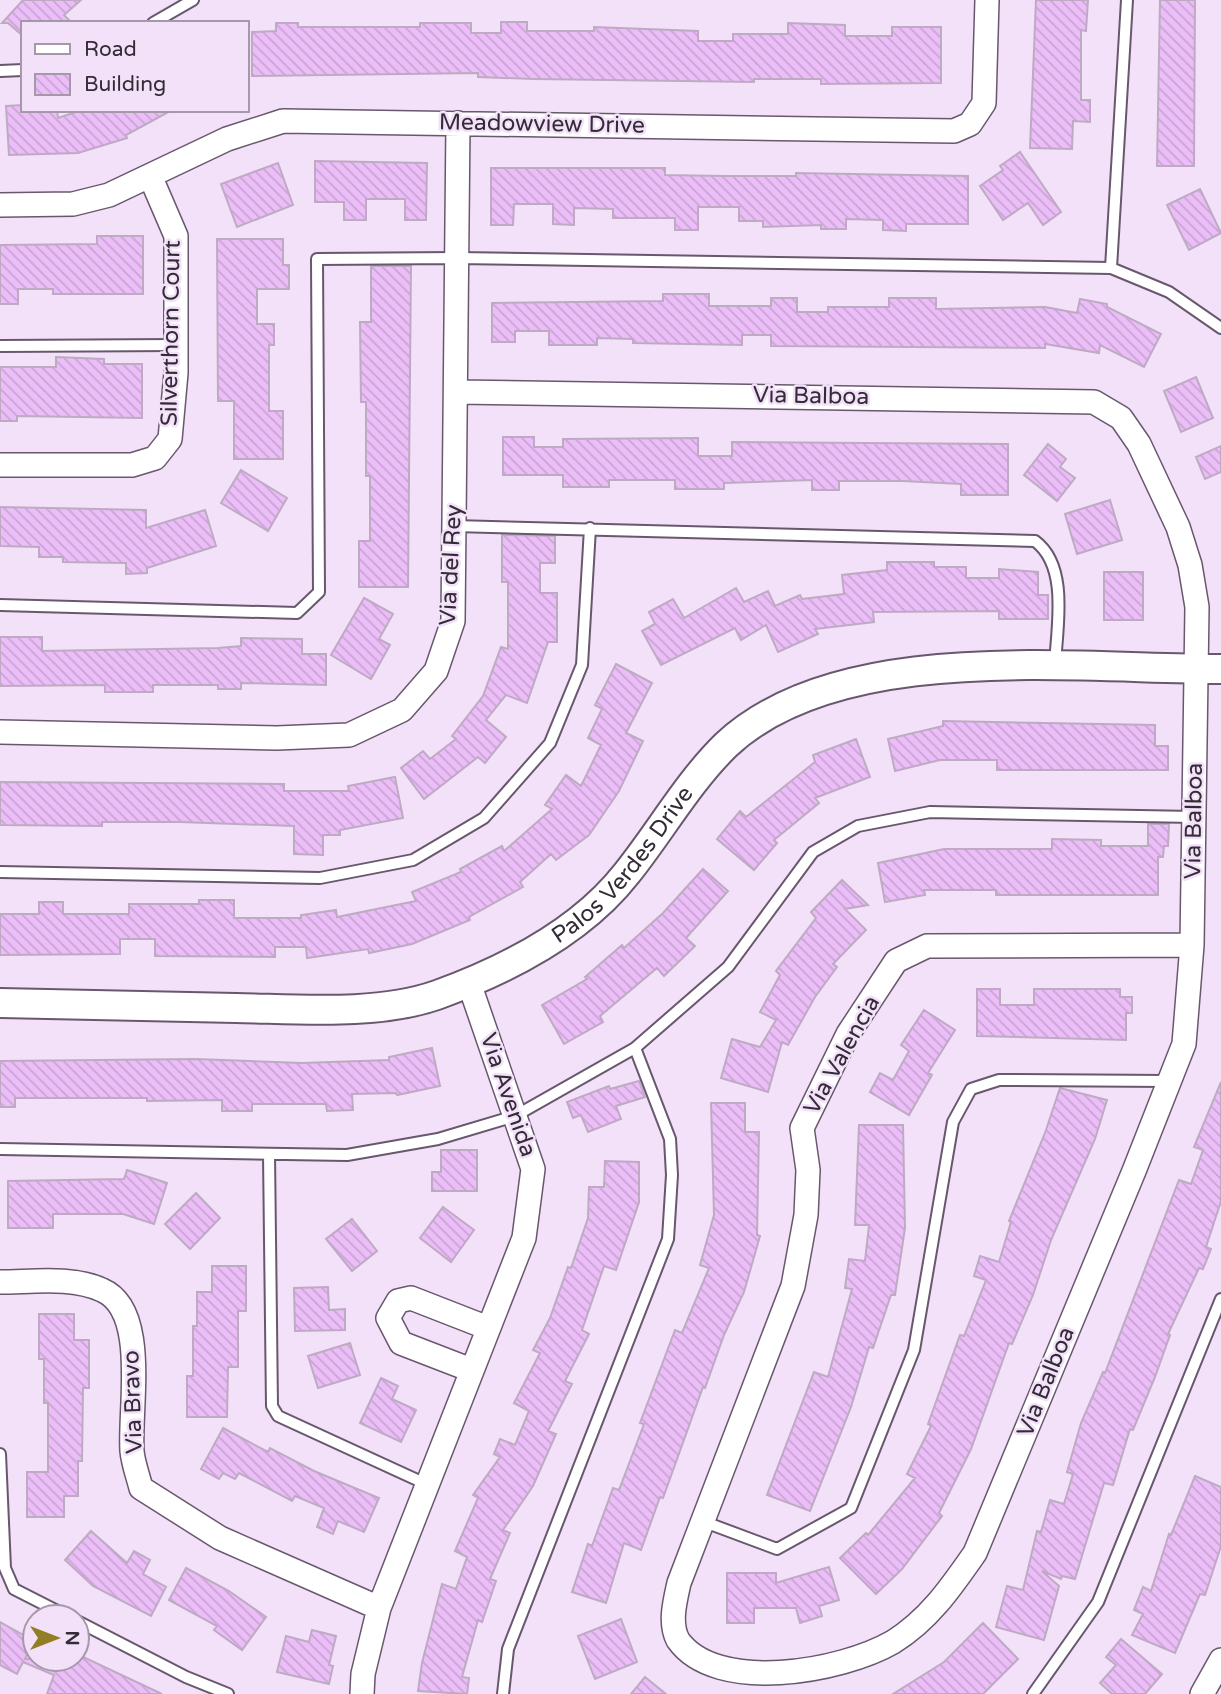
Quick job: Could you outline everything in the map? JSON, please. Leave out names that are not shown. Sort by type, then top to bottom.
[{"type":"street","name":"Meadowview Drive","points":[[0,205],[73,204],[109,195],[227,139],[283,121],[954,131],[970,124],[984,103],[987,0]]},
{"type":"street","name":"Via del Rey","points":[[0,732],[277,738],[349,735],[402,710],[436,671],[453,621],[458,123]]},
{"type":"street","name":"Silverthorn Court","points":[[0,466],[132,465],[155,458],[170,439],[176,345],[176,236],[151,177]]},
{"type":"street","name":"Via Balboa","points":[[457,393],[1094,402],[1121,418],[1139,444],[1178,527],[1190,565],[1209,669],[1194,817],[1192,945],[1184,1044],[975,1553],[939,1604],[894,1641],[848,1663],[794,1677],[770,1679],[747,1679],[707,1669]]},
{"type":"street","name":"Palos Verdes Drive","points":[[0,1003],[319,1009],[397,1005],[469,983],[521,958],[574,924],[625,876],[725,746],[763,717],[822,691],[906,672],[977,666],[1209,669]]},
{"type":"street","name":"Via Valencia","points":[[707,1669],[678,1639],[673,1613],[679,1583],[793,1286],[806,1215],[808,1170],[802,1128],[848,1034],[897,961],[927,946],[1192,945]]},
{"type":"street","name":"Via Avenida","points":[[362,1694],[363,1674],[379,1608],[524,1238],[533,1169],[469,983]]},
{"type":"street","name":"Via Bravo","points":[[0,1282],[75,1282],[103,1290],[122,1304],[130,1326],[132,1454],[141,1488],[220,1538],[379,1608]]},
{"type":"street","points":[[471,1370],[401,1343],[388,1318],[398,1301],[411,1298],[488,1328]]},
{"type":"street","points":[[1202,1694],[1221,1660]]},
{"type":"lane","points":[[156,21],[193,0]]},
{"type":"lane","points":[[1111,268],[1127,0]]},
{"type":"lane","points":[[0,71],[21,70]]},
{"type":"lane","points":[[0,604],[297,613],[319,592],[317,259],[457,258],[1111,268],[1169,292],[1221,328]]},
{"type":"lane","points":[[0,346],[176,345]]},
{"type":"lane","points":[[454,526],[1035,541],[1046,550],[1058,590],[1055,668]]},
{"type":"lane","points":[[0,872],[320,878],[413,860],[484,818],[550,743],[582,665],[590,528]]},
{"type":"lane","points":[[0,1149],[347,1155],[438,1139],[515,1116],[635,1048],[728,967],[813,852],[858,826],[930,813],[1194,817]]},
{"type":"lane","points":[[503,1694],[513,1637],[668,1239],[673,1175],[670,1139],[635,1048]]},
{"type":"lane","points":[[702,1521],[777,1549],[851,1508],[914,1350],[953,1122],[971,1088],[999,1080],[1170,1081]]},
{"type":"lane","points":[[269,1154],[272,1406],[278,1416],[426,1483]]},
{"type":"lane","points":[[1033,1694],[1098,1602],[1221,1298]]},
{"type":"lane","points":[[0,1454],[5,1568],[14,1589],[42,1603]]},
{"type":"lane","points":[[91,1628],[186,1677],[228,1694]]},
{"type":"building","points":[[23,0],[81,0],[64,15],[70,21],[21,21],[21,34],[8,23],[2,23]]},
{"type":"building","points":[[1036,0],[1088,0],[1086,31],[1081,30],[1081,100],[1090,100],[1090,122],[1073,121],[1072,149],[1030,148]]},
{"type":"building","points":[[1160,0],[1195,0],[1194,166],[1157,166]]},
{"type":"building","points":[[501,22],[527,22],[527,31],[594,31],[594,27],[698,31],[698,41],[733,41],[733,34],[788,34],[788,23],[845,25],[845,36],[892,36],[892,27],[941,27],[941,83],[821,84],[821,79],[754,79],[754,82],[534,79],[478,77],[478,73],[252,76],[252,32],[276,31],[276,23],[298,23],[298,27],[420,27],[420,23],[471,23],[471,33],[501,33]]},
{"type":"building","points":[[21,105],[21,112],[57,112],[58,118],[76,112],[168,112],[126,135],[127,138],[78,153],[9,155],[6,106]]},
{"type":"building","points":[[1020,152],[1061,212],[1043,225],[1028,203],[1003,220],[980,186],[1003,170],[1000,166]]},
{"type":"building","points":[[315,161],[427,163],[426,220],[405,220],[405,199],[366,199],[366,220],[344,220],[344,202],[315,202]]},
{"type":"building","points":[[278,163],[293,205],[237,227],[221,184]]},
{"type":"building","points":[[491,168],[665,168],[665,175],[723,176],[796,176],[796,173],[968,176],[968,224],[906,224],[906,231],[883,230],[883,220],[846,219],[846,229],[821,229],[821,225],[763,227],[763,221],[739,221],[739,207],[698,207],[698,230],[675,230],[675,218],[613,218],[613,209],[574,208],[574,225],[553,224],[553,204],[514,204],[513,225],[491,225]]},
{"type":"building","points":[[1200,189],[1221,233],[1189,250],[1167,205]]},
{"type":"building","points":[[97,236],[143,236],[143,294],[53,294],[53,289],[18,289],[18,304],[0,304],[0,245],[97,244]]},
{"type":"building","points":[[217,239],[283,239],[283,265],[289,265],[289,289],[257,289],[257,324],[274,324],[274,345],[269,345],[269,411],[283,411],[283,459],[234,459],[234,401],[218,401]]},
{"type":"building","points":[[371,266],[411,266],[408,587],[359,587],[359,541],[370,541],[370,476],[366,476],[366,402],[361,402],[360,322],[371,322]]},
{"type":"building","points":[[663,294],[709,294],[709,306],[771,306],[771,298],[797,298],[797,312],[828,312],[828,307],[889,307],[889,298],[936,298],[936,309],[1045,307],[1077,313],[1080,299],[1107,304],[1107,307],[1161,334],[1144,367],[1100,345],[1099,353],[1045,344],[1045,348],[771,346],[771,335],[742,335],[742,345],[633,343],[633,339],[597,338],[597,345],[549,345],[549,331],[515,331],[515,342],[492,342],[492,303],[663,301]]},
{"type":"building","points":[[56,357],[104,359],[104,364],[142,364],[142,418],[17,416],[17,421],[0,421],[0,367],[56,367]]},
{"type":"building","points":[[1196,377],[1213,418],[1181,432],[1164,391]]},
{"type":"building","points":[[503,437],[534,437],[534,447],[563,447],[563,439],[698,438],[698,456],[732,456],[732,442],[1008,444],[1008,495],[961,495],[961,484],[903,481],[839,481],[839,490],[812,490],[812,480],[724,483],[724,489],[675,489],[675,480],[609,480],[609,487],[563,487],[563,475],[503,475]]},
{"type":"building","points":[[1048,444],[1066,459],[1060,467],[1075,478],[1057,501],[1024,475]]},
{"type":"building","points":[[1221,446],[1221,472],[1205,479],[1196,457]]},
{"type":"building","points":[[241,470],[287,498],[268,531],[221,503]]},
{"type":"building","points":[[1110,500],[1122,540],[1077,554],[1065,514]]},
{"type":"building","points":[[0,507],[146,510],[146,528],[205,510],[216,546],[147,568],[147,573],[126,574],[126,563],[63,562],[63,557],[39,557],[39,547],[0,546]]},
{"type":"building","points":[[502,535],[555,536],[555,563],[540,563],[540,593],[557,593],[557,642],[548,642],[527,703],[506,695],[486,720],[506,737],[485,763],[478,757],[424,799],[401,768],[423,751],[430,759],[456,739],[452,736],[483,696],[501,647],[508,649],[508,582],[502,582]]},
{"type":"building","points":[[887,562],[934,562],[934,567],[966,567],[966,578],[999,578],[999,569],[1038,572],[1038,595],[1048,595],[1048,619],[999,619],[999,611],[873,612],[874,622],[815,629],[818,634],[778,652],[766,625],[741,640],[735,628],[661,665],[642,631],[655,624],[649,612],[673,599],[684,618],[736,588],[744,602],[768,591],[775,606],[800,595],[802,599],[844,594],[842,575],[887,570]]},
{"type":"building","points":[[1104,572],[1143,572],[1143,620],[1104,620]]},
{"type":"building","points":[[364,598],[393,614],[379,639],[390,645],[371,679],[331,655]]},
{"type":"building","points":[[0,637],[42,637],[42,651],[218,648],[241,646],[241,638],[302,639],[302,654],[326,654],[326,685],[241,683],[241,689],[218,689],[218,685],[153,685],[153,692],[105,692],[105,685],[0,686]]},
{"type":"building","points":[[616,664],[652,683],[626,733],[643,741],[619,791],[589,835],[556,860],[551,854],[520,882],[523,887],[469,917],[470,920],[412,944],[369,953],[368,949],[307,958],[306,947],[275,947],[275,957],[155,956],[155,939],[120,939],[120,954],[0,955],[0,914],[39,914],[39,902],[63,902],[63,914],[129,914],[129,904],[199,904],[199,900],[234,900],[234,918],[301,918],[301,915],[336,910],[337,917],[416,901],[412,892],[461,872],[460,869],[502,846],[504,851],[552,809],[545,805],[566,775],[581,786],[601,745],[588,738],[602,709],[595,705]]},
{"type":"building","points":[[943,721],[1155,725],[1155,746],[1168,746],[1168,770],[997,770],[997,760],[940,760],[895,771],[888,739],[943,726]]},
{"type":"building","points":[[856,739],[870,777],[815,798],[819,803],[774,840],[777,843],[754,870],[717,839],[740,811],[746,817],[815,762],[813,755]]},
{"type":"building","points":[[395,777],[403,818],[340,830],[340,835],[323,835],[323,855],[294,854],[294,826],[180,822],[102,822],[102,826],[0,825],[0,782],[284,784],[284,791],[349,791],[348,786]]},
{"type":"building","points":[[1148,824],[1169,824],[1168,846],[1164,846],[1163,857],[1158,857],[1158,895],[996,895],[996,890],[924,890],[925,895],[885,902],[878,863],[944,849],[1052,849],[1052,839],[1101,840],[1101,846],[1148,846]]},
{"type":"building","points":[[703,869],[728,891],[686,938],[695,946],[664,976],[657,968],[600,1016],[603,1022],[564,1044],[542,1005],[587,979],[585,977],[622,945],[624,948],[663,913]]},
{"type":"building","points":[[842,880],[868,905],[845,909],[866,930],[833,964],[837,967],[815,997],[788,1045],[782,1042],[768,1092],[721,1078],[732,1039],[760,1047],[776,1020],[760,1012],[780,975],[776,971],[816,918],[811,912]]},
{"type":"building","points":[[977,989],[1000,989],[1000,1005],[1034,1005],[1034,989],[1120,989],[1120,997],[1132,997],[1132,1013],[1126,1013],[1126,1040],[977,1036]]},
{"type":"building","points":[[924,1010],[955,1030],[928,1073],[932,1075],[909,1115],[870,1092],[880,1073],[893,1080],[909,1051],[901,1045]]},
{"type":"building","points":[[432,1048],[440,1086],[397,1095],[352,1094],[353,1110],[327,1111],[326,1104],[252,1104],[252,1111],[222,1111],[222,1100],[147,1101],[147,1098],[15,1098],[15,1107],[0,1107],[0,1061],[196,1059],[302,1063],[389,1060],[389,1057]]},
{"type":"building","points":[[639,1081],[645,1097],[616,1106],[621,1119],[588,1132],[581,1115],[573,1118],[567,1102],[609,1086],[610,1089]]},
{"type":"building","points":[[1221,1082],[1221,1201],[1206,1247],[1211,1249],[1203,1269],[1199,1268],[1168,1334],[1170,1335],[1155,1377],[1133,1430],[1130,1429],[1113,1485],[1104,1483],[1075,1579],[1062,1576],[1061,1579],[1042,1571],[1059,1586],[1044,1640],[996,1627],[1007,1586],[1023,1590],[1037,1531],[1041,1532],[1050,1500],[1064,1504],[1073,1474],[1067,1472],[1081,1423],[1103,1372],[1105,1373],[1179,1180],[1191,1184],[1203,1150],[1194,1147]]},
{"type":"building","points":[[1060,1088],[1107,1100],[1095,1139],[1051,1240],[1033,1295],[1012,1344],[1009,1343],[971,1449],[939,1513],[942,1516],[902,1569],[876,1594],[840,1558],[866,1533],[868,1535],[915,1478],[907,1474],[931,1426],[928,1424],[960,1335],[964,1336],[986,1280],[974,1276],[980,1256],[999,1262],[1011,1222],[1009,1221],[1045,1133]]},
{"type":"building","points":[[711,1103],[745,1103],[745,1132],[759,1132],[757,1235],[760,1236],[744,1292],[724,1335],[705,1388],[703,1387],[663,1498],[660,1497],[641,1550],[624,1543],[606,1603],[572,1592],[588,1544],[592,1546],[613,1488],[619,1490],[644,1424],[640,1423],[675,1330],[682,1333],[709,1268],[700,1265],[714,1215]]},
{"type":"building","points":[[859,1125],[903,1125],[905,1228],[895,1295],[891,1295],[873,1348],[869,1347],[851,1407],[810,1511],[767,1495],[814,1372],[828,1377],[852,1289],[845,1288],[849,1259],[865,1261],[869,1225],[855,1225]]},
{"type":"building","points":[[441,1150],[477,1150],[477,1191],[432,1191],[432,1172],[441,1172]]},
{"type":"building","points":[[605,1161],[639,1162],[639,1202],[616,1270],[604,1266],[582,1330],[589,1334],[565,1381],[572,1384],[548,1431],[556,1434],[533,1486],[503,1530],[510,1533],[490,1579],[496,1581],[482,1622],[478,1620],[462,1677],[469,1678],[467,1694],[418,1691],[422,1663],[442,1584],[456,1589],[467,1557],[455,1551],[478,1498],[473,1495],[500,1457],[494,1454],[500,1439],[515,1445],[529,1411],[514,1403],[540,1353],[533,1350],[550,1318],[568,1267],[571,1268],[588,1218],[589,1187],[604,1187]]},
{"type":"building","points":[[127,1170],[167,1183],[154,1224],[123,1214],[53,1214],[53,1228],[8,1228],[8,1181],[124,1179]]},
{"type":"building","points":[[196,1193],[220,1218],[190,1249],[165,1224]]},
{"type":"building","points":[[443,1207],[474,1230],[451,1262],[420,1238]]},
{"type":"building","points":[[352,1219],[377,1251],[352,1271],[326,1239]]},
{"type":"building","points":[[212,1266],[246,1266],[246,1311],[238,1311],[238,1367],[228,1367],[227,1417],[187,1417],[187,1376],[193,1376],[193,1326],[197,1326],[197,1292],[212,1292]]},
{"type":"building","points":[[328,1287],[329,1310],[345,1309],[345,1330],[295,1331],[294,1288]]},
{"type":"building","points":[[39,1314],[74,1314],[74,1340],[89,1340],[89,1388],[83,1388],[82,1461],[78,1461],[78,1496],[64,1496],[64,1517],[27,1517],[27,1472],[48,1472],[48,1403],[44,1403],[44,1359],[39,1359]]},
{"type":"building","points":[[350,1343],[360,1375],[318,1388],[308,1356]]},
{"type":"building","points":[[381,1378],[398,1386],[392,1399],[416,1410],[401,1442],[360,1423]]},
{"type":"building","points":[[223,1428],[268,1452],[270,1448],[314,1471],[379,1498],[364,1532],[338,1521],[333,1534],[317,1527],[324,1508],[295,1496],[292,1501],[239,1473],[235,1479],[223,1473],[219,1479],[201,1469]]},
{"type":"building","points":[[1195,1476],[1221,1487],[1221,1546],[1205,1595],[1200,1594],[1175,1653],[1132,1635],[1143,1614],[1134,1610],[1143,1587],[1151,1591],[1169,1534],[1171,1535]]},
{"type":"building","points":[[91,1531],[127,1563],[134,1551],[150,1560],[143,1574],[166,1587],[151,1616],[93,1586],[65,1560]]},
{"type":"building","points":[[829,1567],[839,1600],[819,1606],[822,1616],[800,1623],[796,1608],[754,1608],[754,1623],[727,1623],[727,1573],[776,1573],[776,1583]]},
{"type":"building","points":[[186,1568],[229,1591],[266,1617],[242,1650],[214,1630],[217,1626],[169,1600]]},
{"type":"building","points":[[621,1619],[637,1662],[595,1679],[578,1636]]},
{"type":"building","points":[[0,1622],[21,1634],[21,1666],[17,1674],[0,1665]]},
{"type":"building","points":[[983,1623],[1018,1659],[983,1694],[893,1694],[944,1662]]},
{"type":"building","points":[[312,1630],[336,1636],[329,1665],[333,1666],[329,1684],[277,1672],[286,1636],[309,1642]]},
{"type":"building","points":[[1121,1639],[1162,1674],[1145,1694],[1112,1694],[1100,1683],[1116,1665],[1106,1657]]},
{"type":"building","points":[[91,1661],[162,1694],[47,1694],[54,1675],[49,1673],[91,1673]]},
{"type":"building","points":[[645,1677],[666,1694],[631,1694]]}]
